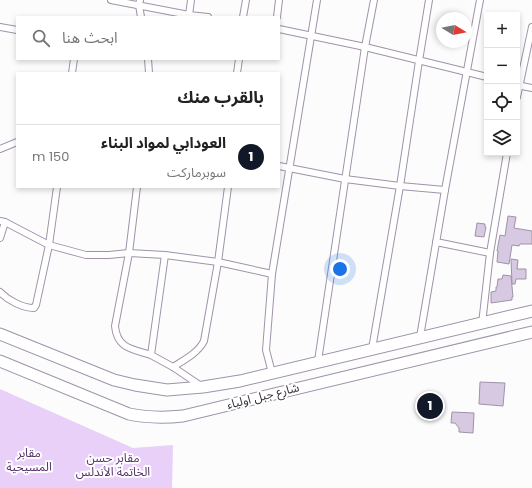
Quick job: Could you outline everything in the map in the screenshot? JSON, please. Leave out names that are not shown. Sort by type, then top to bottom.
[{"type":"highway","name":"شارع جبل اولياء","points":[[0,334],[114,380],[167,390],[203,387],[240,380],[532,311]]},
{"type":"highway","name":"شارع جبل اولياء","points":[[0,360],[129,414],[147,418],[166,418],[183,416],[532,332]]},
{"type":"street","points":[[111,0],[140,2],[189,15],[198,16]]},
{"type":"street","points":[[189,15],[191,0]]},
{"type":"street","points":[[243,16],[246,0]]},
{"type":"street","points":[[277,16],[279,0]]},
{"type":"street","points":[[272,373],[266,350],[272,274],[317,0]]},
{"type":"street","points":[[318,362],[365,47],[374,0]]},
{"type":"street","points":[[372,349],[400,186],[429,0]]},
{"type":"street","points":[[420,337],[444,190],[480,0]]},
{"type":"street","points":[[140,2],[141,16]]},
{"type":"street","points":[[0,27],[16,30]]},
{"type":"street","points":[[518,84],[532,27]]},
{"type":"street","points":[[280,29],[365,47],[484,76]]},
{"type":"street","points":[[72,72],[74,60]]},
{"type":"street","points":[[148,60],[149,72]]},
{"type":"street","points":[[237,72],[239,60]]},
{"type":"street","points":[[520,85],[532,88]]},
{"type":"street","points":[[0,149],[16,142]]},
{"type":"street","points":[[482,324],[490,253],[507,156]]},
{"type":"street","points":[[280,166],[345,179],[444,190]]},
{"type":"street","points":[[0,292],[16,304],[29,308],[34,308],[36,305],[49,245],[57,188]]},
{"type":"street","points":[[137,188],[129,253],[115,326],[116,333],[119,341],[124,346],[151,355],[173,367],[203,387]]},
{"type":"street","points":[[173,367],[202,347],[204,341],[218,262],[228,188]]},
{"type":"street","points":[[0,238],[3,222],[49,245],[86,255],[129,253],[165,255],[218,262],[272,274]]},
{"type":"street","points":[[436,242],[490,253]]},
{"type":"street","points":[[151,355],[165,255]]},
{"type":"green space","points":[[0,389],[133,448],[173,445],[172,488],[0,488]]},
{"type":"building","points":[[508,216],[516,217],[514,228],[532,231],[532,244],[520,244],[519,246],[512,245],[509,264],[497,262],[497,251],[500,235],[505,236]]},
{"type":"building","points":[[477,223],[485,224],[486,227],[484,237],[475,236]]},
{"type":"building","points":[[511,259],[518,260],[517,269],[526,269],[526,279],[516,279],[515,284],[512,284]]},
{"type":"building","points":[[503,275],[511,276],[512,300],[491,303],[491,292],[496,291],[498,279],[502,279]]},
{"type":"building","points":[[480,382],[505,383],[503,406],[479,404]]},
{"type":"building","points":[[452,412],[474,413],[473,433],[459,432],[459,428],[455,423],[451,423]]},
{"type":"place","name":"العودابي لمواد البناء","points":[[430,406]]},
{"type":"park label","name":"مقابر المسيحية","points":[[29,460]]},
{"type":"park label","name":"مقابر حسن الخاتمة الأندلس","points":[[113,465]]}]
